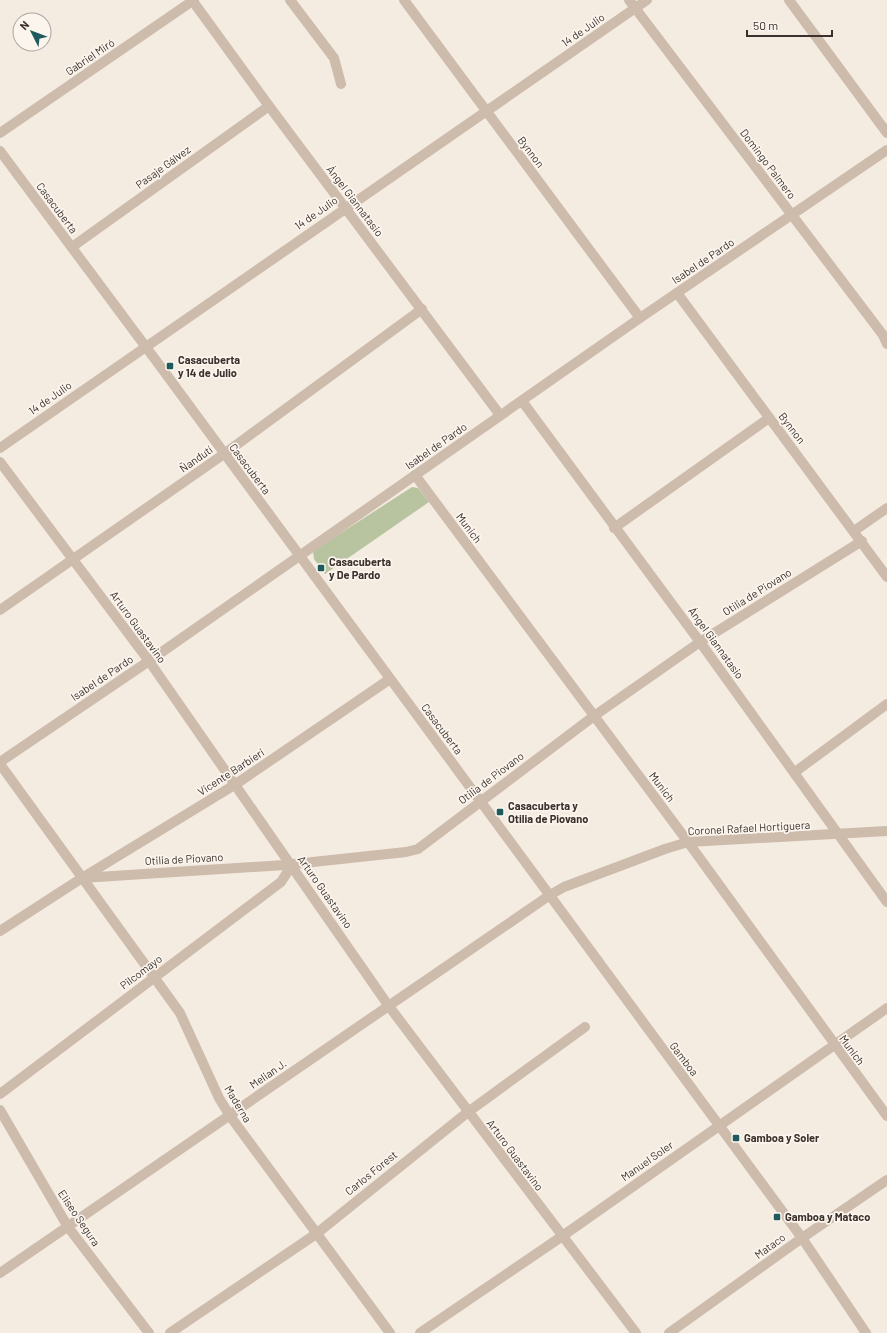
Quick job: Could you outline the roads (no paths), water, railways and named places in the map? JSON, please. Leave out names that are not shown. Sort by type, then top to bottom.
[{"type":"street","name":"Ángel Giannatasio","points":[[193,0],[269,106],[500,416]]},
{"type":"street","name":"Gabriel Miró","points":[[0,133],[193,0]]},
{"type":"street","points":[[290,0],[334,58],[341,84]]},
{"type":"street","name":"Bynnon","points":[[404,0],[640,318]]},
{"type":"street","name":"14 de Julio","points":[[0,448],[345,208],[486,112],[632,4],[647,0]]},
{"type":"street","points":[[789,0],[887,133]]},
{"type":"street","name":"Domingo Palmero","points":[[632,4],[887,344]]},
{"type":"street","name":"Pasaje Gálvez","points":[[72,247],[269,106]]},
{"type":"street","name":"Isabel de Pardo","points":[[0,763],[149,661],[640,318],[887,150]]},
{"type":"street","name":"Casacuberta","points":[[0,151],[146,346],[480,801]]},
{"type":"street","name":"Bynnon","points":[[678,293],[769,418],[862,541],[887,577]]},
{"type":"street","name":"Ñandutí","points":[[0,610],[74,560],[224,454],[422,310]]},
{"type":"street","name":"Ángel Giannatasio","points":[[522,401],[795,772],[887,902]]},
{"type":"street","points":[[614,528],[769,418]]},
{"type":"street","name":"Arturo Guastavino","points":[[0,462],[149,661],[236,784],[388,1005],[561,1237],[636,1333]]},
{"type":"street","name":"Munich","points":[[415,475],[688,842],[834,1046],[887,1116]]},
{"type":"street","points":[[854,531],[887,508]]},
{"type":"street","name":"Otilia de Piovano","points":[[82,878],[292,865],[406,852],[418,848],[594,716],[700,642],[862,541]]},
{"type":"street","name":"Vicente Barbieri","points":[[0,931],[82,878],[236,784],[390,679]]},
{"type":"street","points":[[795,772],[887,704]]},
{"type":"street","name":"Maderna","points":[[0,763],[180,1013],[219,1098],[230,1116],[390,1333]]},
{"type":"street","name":"Gamboa","points":[[480,801],[802,1238],[866,1333]]},
{"type":"street","name":"Coronel Rafael Hortiguera","points":[[550,895],[564,887],[665,848],[688,842],[839,835],[887,831]]},
{"type":"street","name":"Pilcomayo","points":[[0,1094],[281,882],[292,865]]},
{"type":"street","name":"Melian J.","points":[[0,1273],[550,895]]},
{"type":"street","name":"Manuel Soler","points":[[420,1333],[561,1237],[718,1125],[887,1008]]},
{"type":"street","name":"Carlos Forest","points":[[170,1333],[316,1234],[416,1152],[468,1112],[585,1027]]},
{"type":"street","name":"Eliseo Segura","points":[[0,1110],[68,1227],[149,1333]]},
{"type":"street","name":"Mataco","points":[[669,1333],[802,1238],[887,1180]]},
{"type":"place","name":"Casacuberta y 14 de Julio","points":[[170,366]]},
{"type":"place","name":"Casacuberta y De Pardo","points":[[321,568]]},
{"type":"place","name":"Casacuberta y Otilia de Piovano","points":[[500,812]]},
{"type":"place","name":"Gamboa y Soler","points":[[736,1138]]},
{"type":"place","name":"Gamboa y Mataco","points":[[777,1217]]}]
